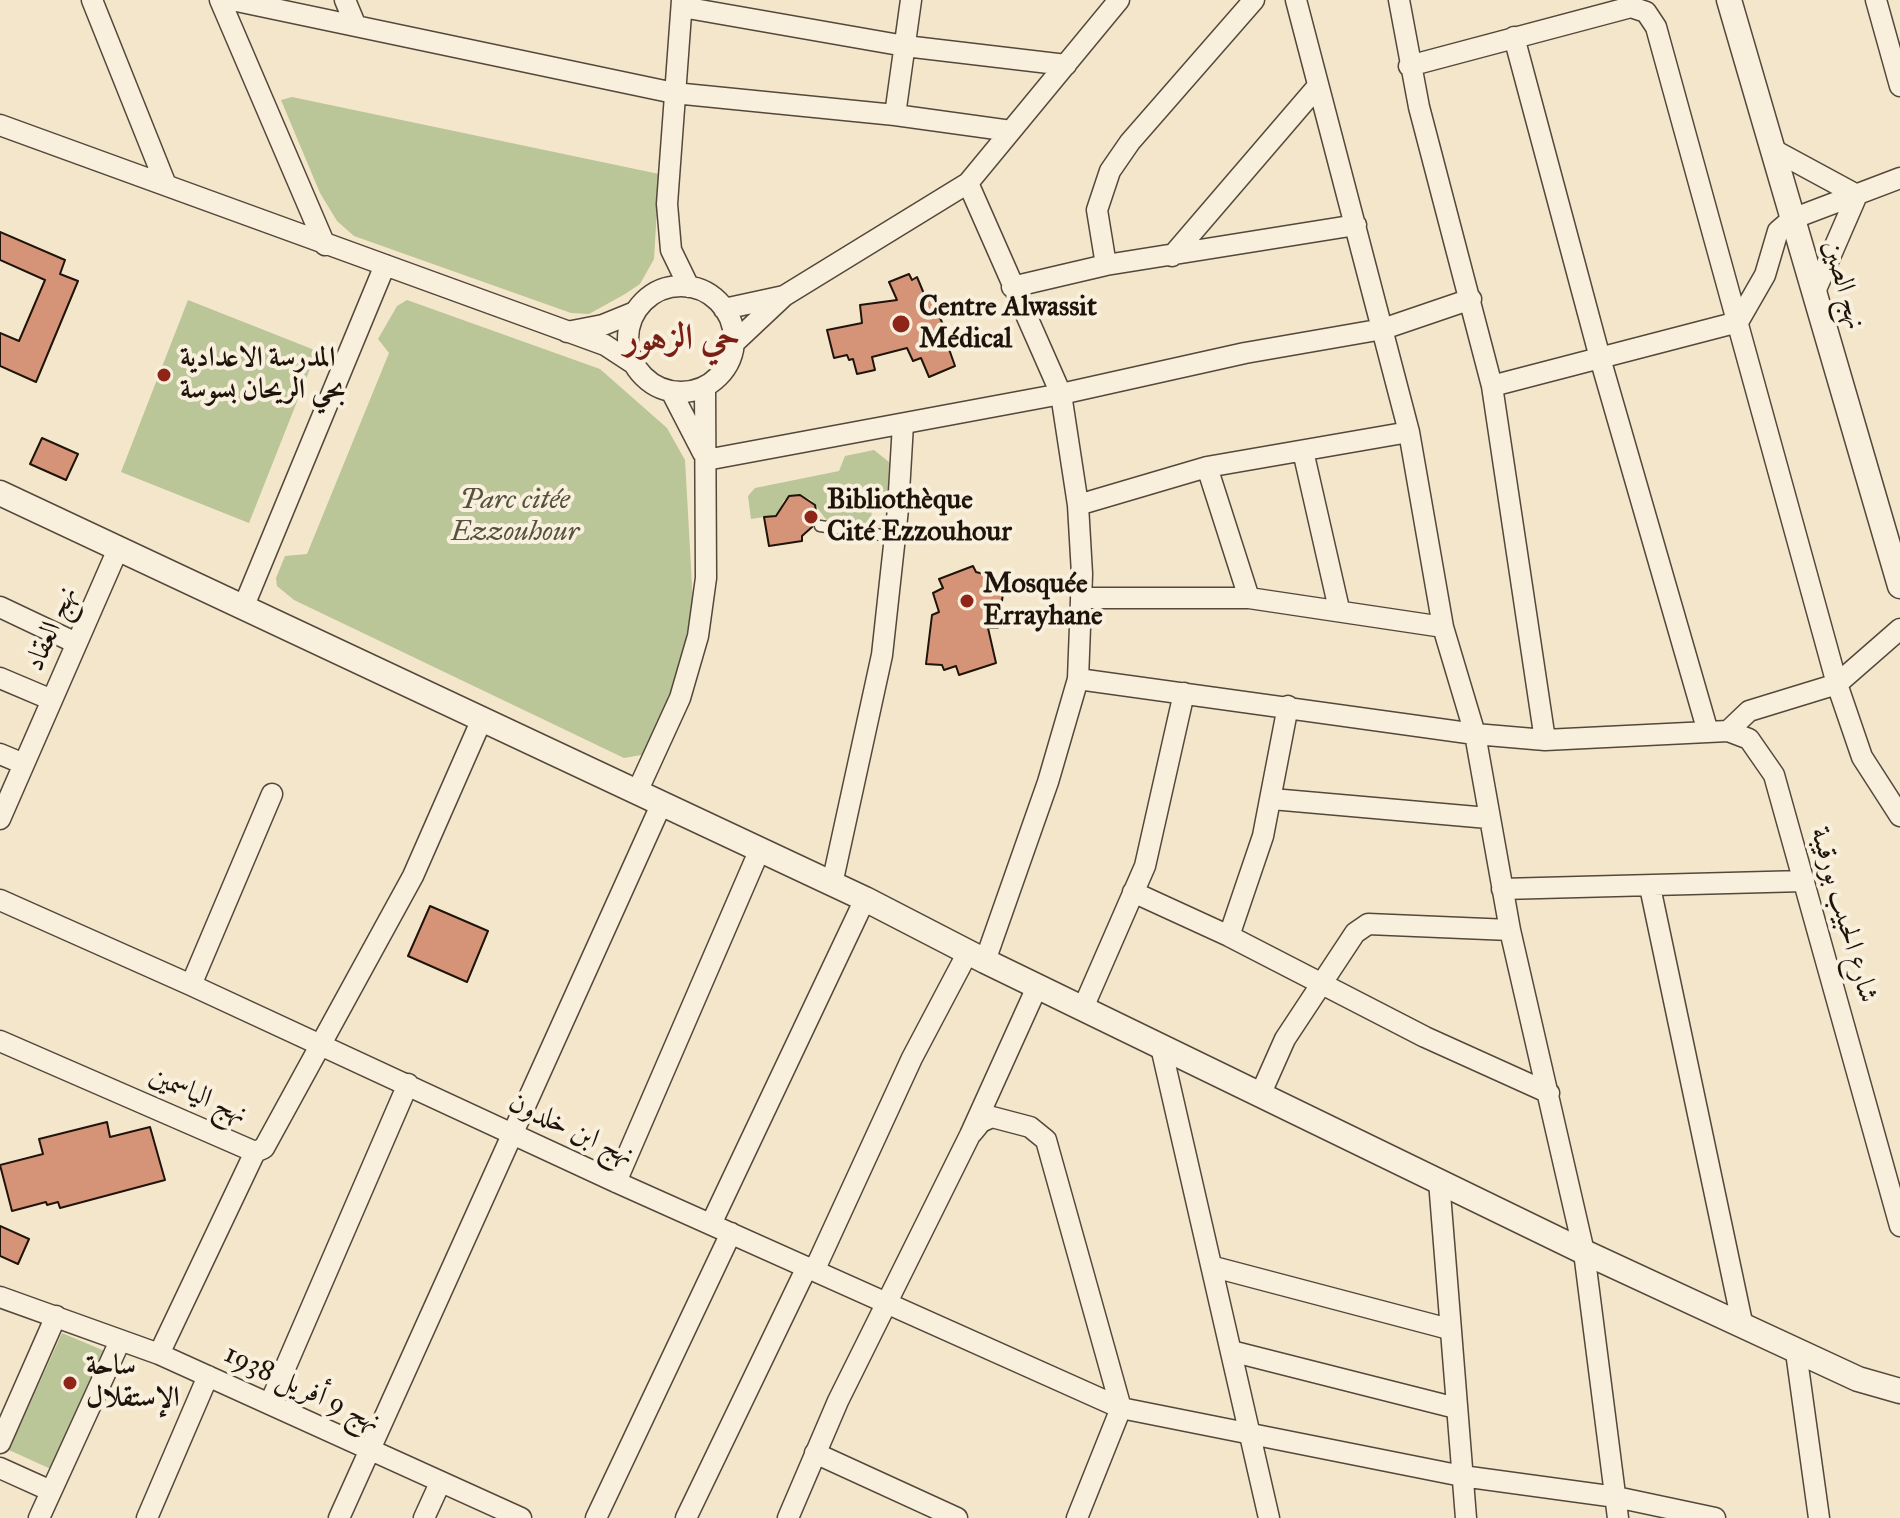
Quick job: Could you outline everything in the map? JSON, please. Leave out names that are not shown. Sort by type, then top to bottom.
[{"type":"street","points":[[220,0],[325,245]]},
{"type":"street","points":[[232,0],[674,93],[895,115],[1011,131]]},
{"type":"street","points":[[345,0],[355,24]]},
{"type":"street","points":[[895,115],[911,0]]},
{"type":"street","points":[[734,343],[784,296],[968,183],[1119,0]]},
{"type":"street","points":[[1106,265],[1097,210],[1110,171],[1130,142],[1254,0]]},
{"type":"street","points":[[1296,0],[1409,432],[1443,627],[1475,734],[1510,930],[1584,1252],[1618,1518]]},
{"type":"street","points":[[1399,0],[1409,66],[1492,386],[1545,740]]},
{"type":"street","name":"نهج الصين","points":[[1729,0],[1900,583]]},
{"type":"street","points":[[89,1],[166,185]]},
{"type":"street","points":[[689,287],[671,250],[667,204],[682,4],[905,46],[1066,65]]},
{"type":"street","points":[[1409,66],[1631,7],[1646,12],[1656,27],[1837,684],[1862,757],[1900,816]]},
{"type":"street","points":[[1886,10],[1900,86]]},
{"type":"street","points":[[1514,37],[1600,358],[1718,731]]},
{"type":"street","points":[[1172,256],[1317,87]]},
{"type":"street","points":[[0,125],[325,245],[385,265],[567,332],[605,345],[634,364],[657,386],[671,391],[705,387],[719,376],[730,361],[734,343],[732,325],[724,309],[709,294],[689,287],[671,287],[655,293],[635,312],[603,325],[567,332]]},
{"type":"street","points":[[1772,149],[1857,195]]},
{"type":"street","points":[[1492,386],[1738,322],[1765,275],[1778,231],[1792,219],[1900,178]]},
{"type":"street","points":[[686,1518],[912,1058],[976,956],[1048,782],[1078,679],[1081,598],[1078,505],[1061,394],[968,183]]},
{"type":"street","points":[[1814,294],[1857,195]]},
{"type":"street","points":[[1012,287],[1106,265],[1356,225]]},
{"type":"street","points":[[655,293],[671,250]]},
{"type":"street","points":[[243,608],[385,265]]},
{"type":"street","points":[[724,309],[784,296]]},
{"type":"street","points":[[706,460],[1061,394],[1245,353],[1383,329],[1471,299]]},
{"type":"street","points":[[634,364],[629,347],[629,329],[635,312]]},
{"type":"street","points":[[637,792],[680,698],[698,636],[706,578],[705,387]]},
{"type":"street","points":[[671,391],[706,460]]},
{"type":"street","points":[[832,884],[882,655],[903,424]]},
{"type":"street","points":[[1078,505],[1207,467],[1409,432]]},
{"type":"street","points":[[1303,451],[1339,609]]},
{"type":"street","points":[[1207,467],[1249,598]]},
{"type":"street","points":[[0,493],[865,899],[1037,987],[1584,1252],[1796,1352],[1858,1379],[1900,1391]]},
{"type":"street","name":"نهج العقاد","points":[[0,819],[118,549]]},
{"type":"street","points":[[1081,598],[1249,598],[1339,609],[1443,627]]},
{"type":"street","points":[[0,607],[76,643]]},
{"type":"street","points":[[1078,679],[1475,734],[1545,740],[1718,731],[1749,711],[1837,684],[1900,629]]},
{"type":"street","points":[[0,678],[52,700]]},
{"type":"street","points":[[1083,1008],[1145,866],[1168,778],[1184,693]]},
{"type":"street","points":[[1229,936],[1272,799],[1288,706]]},
{"type":"street","points":[[255,1152],[264,1148],[413,876],[482,719]]},
{"type":"street","name":"شارع الحبيب بورقيبة","points":[[1718,731],[1749,739],[1774,775],[1900,1226]]},
{"type":"street","points":[[0,754],[24,764]]},
{"type":"street","points":[[191,985],[272,794]]},
{"type":"street","points":[[1272,799],[1488,818]]},
{"type":"street","points":[[339,1518],[661,805]]},
{"type":"street","points":[[616,1182],[760,849]]},
{"type":"street","points":[[1502,889],[1804,881]]},
{"type":"street","points":[[1650,887],[1743,1327]]},
{"type":"street","points":[[1133,892],[1229,936],[1425,1037],[1549,1093]]},
{"type":"street","points":[[711,1224],[865,899]]},
{"type":"street","name":"نهج ابن خلدون","points":[[0,900],[408,1084],[616,1182],[1121,1408],[1462,1476],[1616,1497],[1715,1518]]},
{"type":"street","points":[[1261,1093],[1285,1039],[1355,933],[1368,924],[1510,930]]},
{"type":"street","points":[[788,1518],[815,1453],[970,1135],[1037,987]]},
{"type":"street","name":"نهج الياسمين","points":[[0,1041],[255,1152],[159,1354]]},
{"type":"street","points":[[1161,1047],[1214,1267],[1269,1518]]},
{"type":"street","points":[[270,1403],[408,1084]]},
{"type":"street","points":[[970,1135],[981,1122],[992,1117],[1030,1127],[1046,1140],[1121,1408],[1077,1518]]},
{"type":"street","points":[[1439,1181],[1466,1518]]},
{"type":"street","points":[[596,1518],[731,1233]]},
{"type":"street","points":[[1214,1267],[1449,1329]]},
{"type":"street","name":"نهج 9 أفريل 1938","points":[[0,1297],[159,1354],[520,1518]]},
{"type":"street","points":[[0,1443],[56,1316]]},
{"type":"street","points":[[39,1518],[120,1341]]},
{"type":"street","points":[[1231,1351],[1456,1408]]},
{"type":"street","points":[[1796,1352],[1819,1518]]},
{"type":"street","points":[[147,1518],[208,1376]]},
{"type":"street","points":[[815,1453],[957,1518]]},
{"type":"street","points":[[0,1468],[51,1491]]},
{"type":"street","points":[[424,1518],[440,1483]]},
{"type":"lane","points":[[820,526],[895,537]]},
{"type":"green space","points":[[292,97],[659,174],[654,259],[640,284],[625,294],[589,314],[571,313],[354,236],[337,221],[320,193],[281,100]]},
{"type":"green space","points":[[188,300],[317,351],[249,523],[121,472]]},
{"type":"green space","name":"Parc citée Ezzouhour","points":[[407,300],[600,369],[667,428],[685,460],[693,603],[679,670],[648,749],[641,755],[624,758],[294,600],[277,586],[276,578],[285,556],[307,554],[389,353],[378,339],[397,306]]},
{"type":"green space","points":[[874,450],[889,462],[888,491],[873,498],[870,530],[829,523],[811,500],[800,495],[784,500],[778,515],[751,519],[748,496],[755,488],[839,471],[845,456]]},
{"type":"green space","points":[[62,1333],[107,1352],[53,1470],[9,1450]]},
{"type":"building","points":[[0,232],[65,260],[60,274],[78,281],[36,382],[0,366],[0,333],[19,341],[45,280],[0,260]]},
{"type":"building","points":[[909,274],[912,280],[917,277],[927,301],[932,298],[952,347],[949,349],[955,366],[929,377],[921,358],[913,361],[907,348],[872,357],[875,370],[857,374],[853,359],[849,360],[847,355],[834,358],[827,330],[862,323],[860,305],[897,300],[889,282]]},
{"type":"building","points":[[42,438],[78,454],[66,480],[30,464]]},
{"type":"building","points":[[800,495],[815,505],[817,517],[812,527],[802,536],[802,541],[769,546],[764,517],[776,516],[789,496]]},
{"type":"building","points":[[973,566],[976,572],[1005,580],[998,628],[988,628],[996,663],[959,675],[956,666],[944,670],[942,665],[926,664],[932,615],[939,612],[933,593],[943,588],[939,579]]},
{"type":"building","points":[[430,906],[488,931],[467,982],[408,956]]},
{"type":"building","points":[[107,1122],[110,1137],[150,1127],[165,1180],[60,1208],[58,1202],[47,1205],[46,1202],[12,1211],[0,1165],[43,1154],[39,1139]]},
{"type":"building","points":[[0,1226],[29,1239],[18,1264],[0,1256]]},
{"type":"place","name":"Centre Alwassit Médical","points":[[901,324]]},
{"type":"place","name":"المدرسة الاعدادية بحي الريحان بسوسة","points":[[164,375]]},
{"type":"place","name":"Bibliothèque Cité Ezzouhour","points":[[811,517]]},
{"type":"place","name":"Mosquée Errayhane","points":[[967,601]]},
{"type":"place","name":"ساحة اﻹستقلال","points":[[70,1383]]},
{"type":"district","name":"حي الزهور","points":[[682,340]]}]
